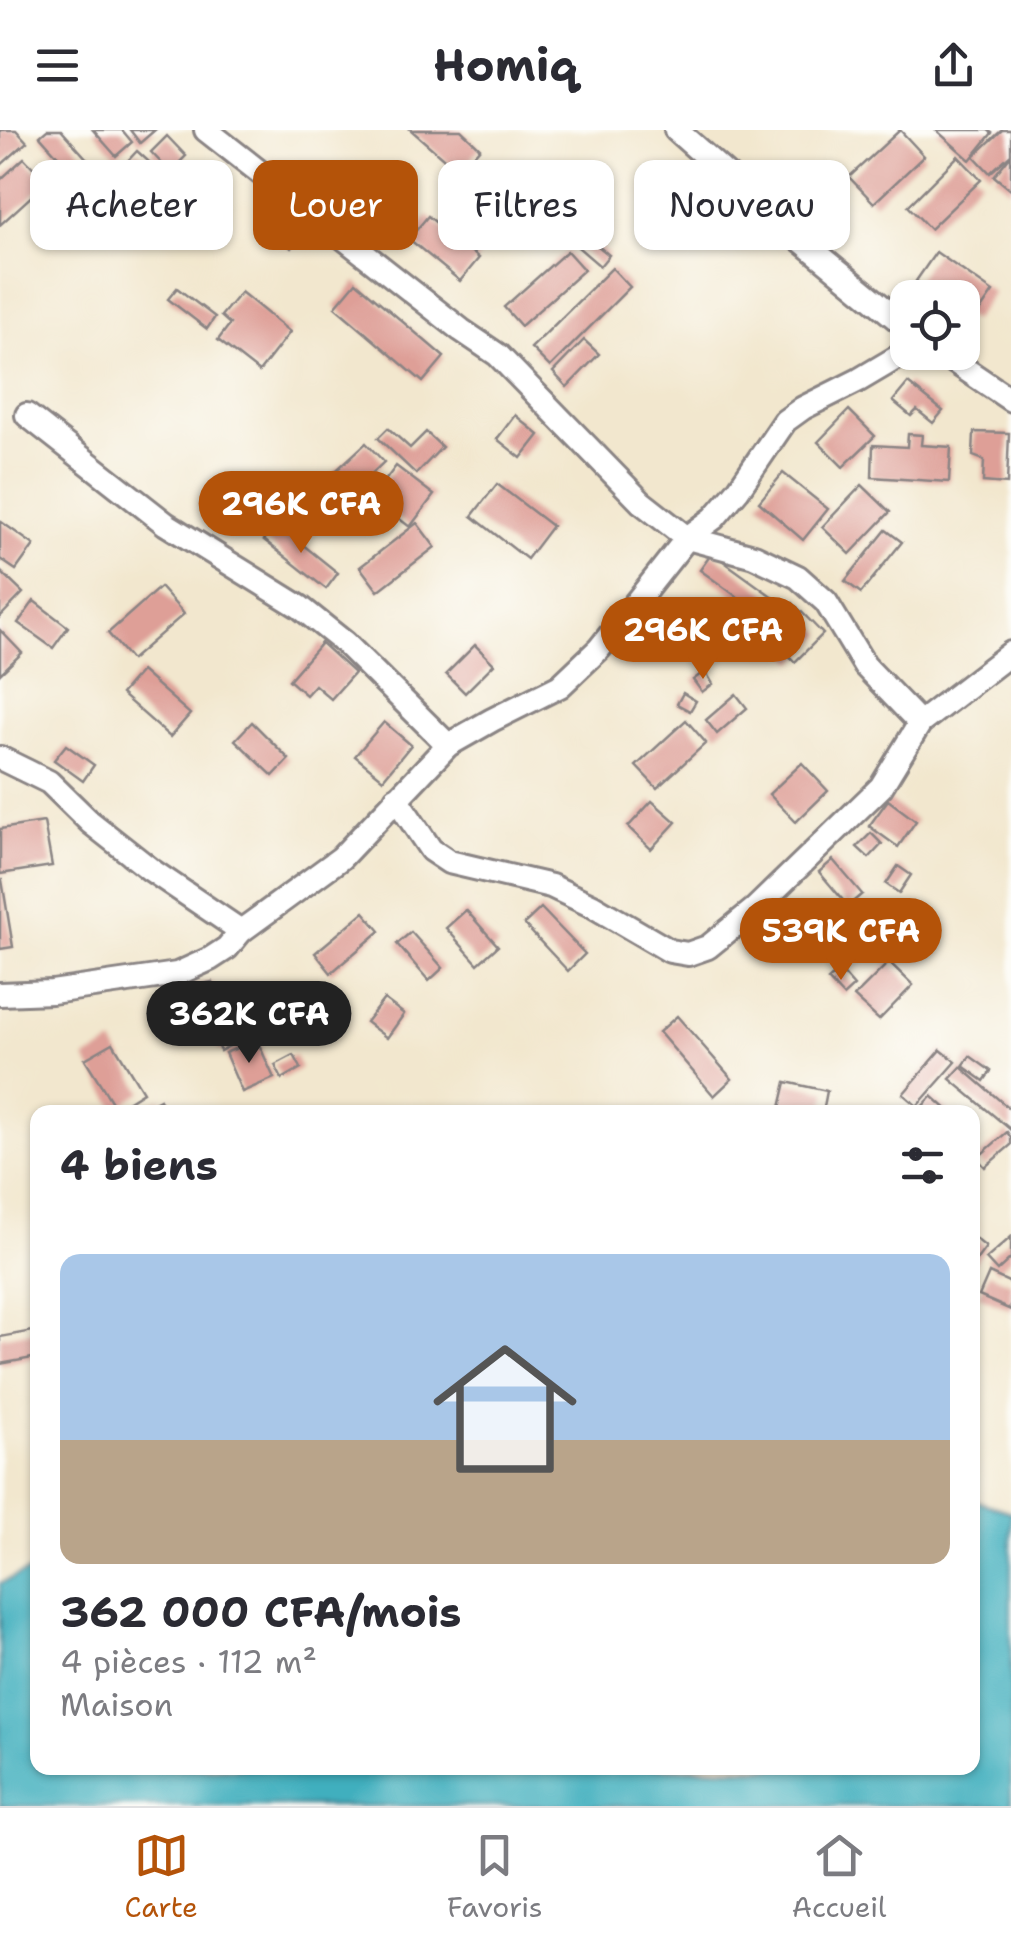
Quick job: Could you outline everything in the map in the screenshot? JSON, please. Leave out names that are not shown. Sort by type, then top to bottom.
[{"type":"street","points":[[206,130],[460,330],[498,355],[641,502],[688,538],[754,556],[798,578],[826,602],[865,666],[920,723]]},
{"type":"street","points":[[676,130],[890,313]]},
{"type":"street","points":[[0,994],[52,992],[177,974],[227,948],[242,931],[341,858],[448,745],[560,686],[598,649],[688,538],[714,518],[738,490],[785,421],[890,362]]},
{"type":"street","points":[[967,370],[1011,400]]},
{"type":"street","points":[[27,415],[166,524],[300,608],[345,643],[448,745]]},
{"type":"street","points":[[396,798],[431,850],[449,862],[551,886],[670,951],[688,954],[708,946],[756,908],[880,787],[920,723],[1011,653]]},
{"type":"street","points":[[0,758],[48,782],[90,822],[151,870],[242,931]]},
{"type":"water","points":[[980,1502],[1011,1512],[1011,1806],[0,1806],[0,1583],[30,1571],[30,1775],[980,1775]]},
{"type":"building","points":[[0,130],[16,130],[27,142],[0,166]]},
{"type":"building","points":[[47,130],[61,130],[88,160],[61,160],[40,136]]},
{"type":"building","points":[[93,130],[122,130],[132,142],[116,156]]},
{"type":"building","points":[[130,130],[155,130],[140,143]]},
{"type":"building","points":[[411,130],[461,130],[480,148],[470,160],[445,160]]},
{"type":"building","points":[[900,130],[924,156],[874,203],[850,176]]},
{"type":"building","points":[[936,130],[988,130],[992,133],[970,160]]},
{"type":"building","points":[[1002,130],[1011,130],[1011,154],[990,173],[974,156]]},
{"type":"building","points":[[167,136],[186,156],[182,160],[159,160],[151,152]]},
{"type":"building","points":[[137,151],[147,160],[129,160]]},
{"type":"building","points":[[1011,155],[1011,190],[994,176]]},
{"type":"building","points":[[958,156],[981,180],[930,229],[908,206]]},
{"type":"building","points":[[24,158],[30,164],[30,198],[0,225],[0,180]]},
{"type":"building","points":[[428,216],[438,224],[438,250],[469,250],[479,258],[460,281],[418,246],[418,228]]},
{"type":"building","points":[[581,250],[603,250],[609,255],[600,266]]},
{"type":"building","points":[[567,251],[584,270],[521,326],[504,307]]},
{"type":"building","points":[[936,252],[976,280],[917,280]]},
{"type":"building","points":[[612,268],[630,287],[550,367],[531,348]]},
{"type":"building","points":[[356,282],[444,357],[423,382],[335,307]]},
{"type":"building","points":[[980,283],[993,292],[980,311]]},
{"type":"building","points":[[177,288],[215,317],[207,329],[168,299]]},
{"type":"building","points":[[241,292],[290,332],[259,372],[218,340],[230,324],[221,316]]},
{"type":"building","points":[[584,340],[599,354],[567,387],[553,372]]},
{"type":"building","points":[[908,383],[943,411],[933,423],[917,410],[911,416],[893,401]]},
{"type":"building","points":[[849,410],[875,436],[843,467],[818,442]]},
{"type":"building","points":[[515,415],[539,435],[521,458],[497,439]]},
{"type":"building","points":[[388,428],[410,448],[426,432],[442,447],[416,474],[378,438]]},
{"type":"building","points":[[974,432],[1009,433],[1007,484],[983,482],[984,460],[973,456]]},
{"type":"building","points":[[908,434],[922,435],[921,445],[951,447],[949,482],[872,477],[873,445],[907,447]]},
{"type":"building","points":[[366,443],[384,462],[335,509],[316,489]]},
{"type":"building","points":[[396,466],[434,495],[410,527],[372,498]]},
{"type":"building","points":[[783,473],[828,509],[803,540],[759,502]]},
{"type":"building","points":[[497,484],[552,526],[527,559],[472,516]]},
{"type":"building","points":[[862,485],[890,512],[850,554],[822,527]]},
{"type":"building","points":[[0,521],[34,545],[16,570],[0,559]]},
{"type":"building","points":[[417,523],[435,547],[378,591],[360,567]]},
{"type":"building","points":[[277,524],[338,573],[326,589],[264,540]]},
{"type":"building","points":[[886,530],[902,542],[861,593],[845,581]]},
{"type":"building","points":[[712,553],[773,597],[761,614],[700,570]]},
{"type":"building","points":[[0,571],[23,593],[0,617]]},
{"type":"building","points":[[160,587],[184,614],[131,660],[108,633]]},
{"type":"building","points":[[34,601],[68,627],[53,648],[18,623]]},
{"type":"building","points":[[793,603],[823,634],[795,662],[765,631]]},
{"type":"building","points":[[0,630],[22,653],[0,674]]},
{"type":"building","points":[[321,643],[354,673],[331,699],[315,685],[306,695],[289,680]]},
{"type":"building","points":[[475,645],[494,664],[465,693],[446,674]]},
{"type":"building","points":[[141,671],[190,714],[170,737],[121,694]]},
{"type":"building","points":[[705,671],[713,684],[702,692],[693,680]]},
{"type":"building","points":[[683,693],[696,701],[690,711],[677,704]]},
{"type":"building","points":[[736,694],[747,708],[717,734],[706,720]]},
{"type":"building","points":[[686,720],[706,743],[657,788],[636,766]]},
{"type":"building","points":[[252,722],[289,759],[273,776],[235,740]]},
{"type":"building","points":[[384,722],[411,745],[383,779],[355,756]]},
{"type":"building","points":[[66,745],[94,765],[83,781],[54,760]]},
{"type":"building","points":[[802,763],[828,791],[796,822],[769,794]]},
{"type":"building","points":[[888,800],[916,821],[898,847],[869,826]]},
{"type":"building","points":[[652,801],[676,822],[651,849],[628,827]]},
{"type":"building","points":[[44,822],[52,866],[0,874],[0,829]]},
{"type":"building","points":[[871,833],[882,844],[869,858],[857,847]]},
{"type":"building","points":[[833,860],[862,894],[848,906],[819,872]]},
{"type":"building","points":[[898,866],[911,875],[899,893],[886,884]]},
{"type":"building","points":[[0,880],[13,947],[0,949]]},
{"type":"building","points":[[541,908],[585,954],[568,971],[524,924]]},
{"type":"building","points":[[466,910],[498,946],[478,964],[446,928]]},
{"type":"building","points":[[364,912],[380,931],[331,973],[315,953]]},
{"type":"building","points":[[411,932],[443,968],[429,981],[397,944]]},
{"type":"building","points":[[889,962],[913,985],[879,1020],[854,997]]},
{"type":"building","points":[[840,970],[854,986],[843,996],[828,980]]},
{"type":"building","points":[[212,982],[215,996],[191,1001],[188,987]]},
{"type":"building","points":[[232,995],[252,1034],[220,1051],[200,1012]]},
{"type":"building","points":[[251,997],[266,1009],[258,1019],[243,1008]]},
{"type":"building","points":[[384,999],[404,1014],[387,1038],[366,1022]]},
{"type":"building","points":[[677,1016],[732,1079],[714,1096],[659,1032]]},
{"type":"building","points":[[257,1040],[274,1078],[242,1092],[225,1053]]},
{"type":"building","points":[[113,1043],[143,1092],[122,1105],[114,1105],[85,1059]]},
{"type":"building","points":[[941,1050],[956,1062],[918,1105],[903,1094]]},
{"type":"building","points":[[294,1055],[301,1068],[282,1079],[275,1065]]},
{"type":"building","points":[[970,1056],[991,1071],[984,1081],[963,1066]]},
{"type":"building","points":[[961,1067],[1011,1110],[1011,1130],[950,1079]]},
{"type":"building","points":[[786,1082],[827,1091],[824,1105],[781,1105]]},
{"type":"building","points":[[932,1096],[942,1105],[924,1105]]},
{"type":"building","points":[[1007,1132],[1011,1145],[985,1167],[980,1155]]},
{"type":"building","points":[[1011,1237],[1011,1258],[997,1271],[986,1259]]},
{"type":"building","points":[[989,1273],[1011,1283],[1011,1310],[980,1296]]},
{"type":"building","points":[[30,1331],[30,1358],[0,1364],[0,1337]]}]
